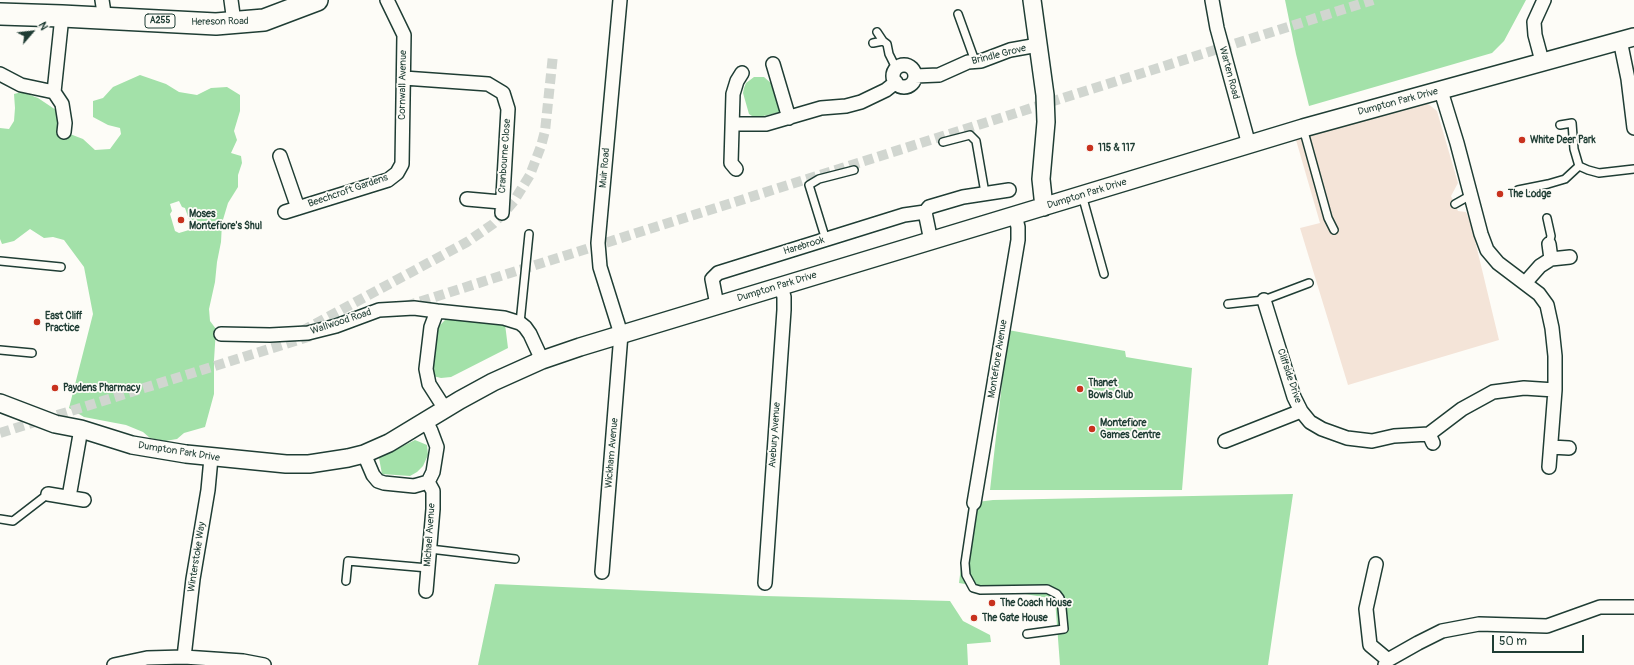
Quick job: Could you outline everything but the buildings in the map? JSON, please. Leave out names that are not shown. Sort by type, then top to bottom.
[{"type":"main road","name":"Hereson Road","points":[[0,14],[62,16],[104,9],[216,24],[264,20],[317,0]]},
{"type":"street","points":[[230,0],[234,22]]},
{"type":"street","name":"Cornwall Avenue","points":[[387,0],[404,36],[402,164],[397,173]]},
{"type":"street","name":"Muir Road","points":[[620,0],[598,243],[600,267],[621,334]]},
{"type":"street","points":[[1032,0],[1045,108],[1042,179],[1044,207]]},
{"type":"street","name":"Warten Road","points":[[1212,0],[1217,28],[1249,145]]},
{"type":"street","points":[[1542,61],[1535,35],[1534,22],[1544,0]]},
{"type":"street","points":[[62,16],[54,92],[62,104],[65,123],[64,132]]},
{"type":"street","points":[[1627,38],[1628,79],[1634,128]]},
{"type":"street","name":"Dumpton Park Drive","points":[[0,403],[55,424],[81,429],[132,445],[211,458],[286,464],[327,462],[364,454],[389,443],[493,382],[542,360],[621,334],[1303,128],[1441,91],[1627,38]]},
{"type":"street","name":"Brindle Grove","points":[[915,76],[939,75],[968,62],[981,61],[1010,50],[1038,46]]},
{"type":"street","points":[[773,64],[789,118]]},
{"type":"street","points":[[906,65],[912,69],[915,76],[913,82],[907,86],[901,86],[896,82],[894,75],[896,68],[906,65]]},
{"type":"street","points":[[736,169],[731,163],[733,94],[736,81],[742,73]]},
{"type":"street","points":[[0,74],[21,85],[54,92]]},
{"type":"street","name":"Cranbourne Close","points":[[404,78],[488,84],[503,93],[508,109],[502,208],[467,199]]},
{"type":"street","points":[[733,124],[766,124],[821,108],[846,106],[861,102],[886,90],[896,82]]},
{"type":"street","points":[[1441,91],[1457,143],[1481,234],[1487,250],[1502,267],[1539,294],[1547,306],[1552,328],[1555,356],[1555,390],[1549,467]]},
{"type":"street","name":"Beechcroft Gardens","points":[[280,156],[292,210],[388,180],[397,173]]},
{"type":"street","name":"Harebrook","points":[[717,305],[712,279],[718,273],[904,215],[925,212],[929,207],[963,197],[1009,190]]},
{"type":"street","points":[[925,212],[931,241]]},
{"type":"street","name":"Montefiore Avenue","points":[[974,503],[1018,240],[1018,227],[1015,215]]},
{"type":"street","points":[[1549,244],[1551,259]]},
{"type":"street","points":[[1525,283],[1540,266],[1551,259],[1570,257]]},
{"type":"street","name":"Avebury Avenue","points":[[765,583],[784,310],[784,297],[781,286]]},
{"type":"street","name":"Cliffside Drive","points":[[1264,300],[1294,397],[1301,411],[1310,422],[1322,429],[1347,438],[1372,441],[1394,436],[1431,439],[1462,409],[1493,392],[1524,388],[1555,390]]},
{"type":"street","name":"Wallwood Road","points":[[221,334],[270,335],[308,333],[336,326],[379,310],[414,308],[437,311]]},
{"type":"street","points":[[445,409],[429,384],[426,369],[430,327],[437,311],[504,318],[525,326],[542,360]]},
{"type":"street","name":"Wickham Avenue","points":[[602,572],[621,334]]},
{"type":"street","points":[[1225,441],[1301,411]]},
{"type":"street","points":[[364,454],[373,475],[384,483],[414,486],[428,482],[433,472],[436,447],[426,421]]},
{"type":"street","points":[[69,497],[81,429]]},
{"type":"street","points":[[1551,447],[1570,448]]},
{"type":"street","name":"Winterstoke Way","points":[[184,657],[193,579],[211,458]]},
{"type":"street","name":"Michael Avenue","points":[[426,591],[433,491],[428,482]]},
{"type":"street","points":[[48,494],[84,500]]},
{"type":"street","points":[[1376,564],[1366,609],[1370,645],[1387,663],[1418,643],[1442,631],[1479,624],[1547,626],[1600,607],[1634,607]]},
{"type":"street","points":[[114,665],[147,658],[184,657],[242,661],[264,665]]},
{"type":"lane","points":[[958,14],[975,61]]},
{"type":"lane","points":[[877,32],[887,44],[889,54],[896,68]]},
{"type":"lane","points":[[873,43],[883,41]]},
{"type":"lane","points":[[1560,125],[1572,123],[1574,148],[1579,166]]},
{"type":"lane","points":[[1303,128],[1328,218],[1334,230]]},
{"type":"lane","points":[[942,142],[970,135],[976,141],[985,193]]},
{"type":"lane","points":[[1579,166],[1599,173],[1634,169]]},
{"type":"lane","points":[[1518,190],[1548,184],[1565,178],[1579,166]]},
{"type":"lane","points":[[826,240],[809,185],[819,179],[854,170]]},
{"type":"lane","points":[[1082,195],[1104,274]]},
{"type":"lane","points":[[1455,204],[1471,195]]},
{"type":"lane","points":[[1547,218],[1551,236],[1549,244]]},
{"type":"lane","points":[[520,324],[529,234]]},
{"type":"lane","points":[[0,261],[61,267]]},
{"type":"lane","points":[[1228,304],[1264,300],[1309,283]]},
{"type":"lane","points":[[0,350],[32,353]]},
{"type":"lane","points":[[0,519],[13,521],[48,494]]},
{"type":"lane","points":[[974,503],[965,564],[966,575],[973,588],[980,590],[1047,589],[1057,594],[1060,598],[1064,629],[1026,634]]},
{"type":"lane","points":[[430,549],[515,559]]},
{"type":"lane","points":[[346,581],[348,561],[428,568]]},
{"type":"shaded area","points":[[1427,103],[1437,111],[1458,183],[1451,196],[1458,211],[1466,212],[1471,224],[1499,340],[1348,385],[1300,228],[1320,223],[1296,140]]},
{"type":"green space","points":[[1285,0],[1526,0],[1504,41],[1492,53],[1309,106]]},
{"type":"green space","points":[[140,75],[166,84],[179,92],[197,95],[211,88],[227,87],[240,95],[240,111],[234,131],[237,140],[231,153],[241,156],[242,163],[238,175],[238,187],[228,203],[222,223],[221,242],[215,282],[209,309],[210,321],[216,329],[214,394],[205,427],[184,433],[177,439],[165,441],[150,438],[143,432],[126,425],[84,417],[69,408],[93,314],[84,267],[64,240],[53,237],[44,238],[30,229],[14,241],[2,244],[0,239],[0,128],[9,129],[14,121],[14,94],[22,92],[38,98],[56,110],[60,119],[57,132],[70,134],[83,139],[95,150],[110,149],[121,134],[120,128],[108,125],[93,117],[93,101],[103,98],[113,87]],"holes":[[[179,201],[182,207],[185,208],[191,225],[189,230],[179,233],[175,231],[170,214],[172,211],[170,204]]]},
{"type":"green space","points":[[754,77],[764,77],[772,84],[780,112],[755,118],[749,114],[743,93],[746,83]]},
{"type":"green space","points":[[455,316],[505,324],[508,348],[451,377],[441,378],[433,376],[432,373],[436,332],[438,327],[445,320]]},
{"type":"green space","name":"Montefiore Games Centre","points":[[1008,330],[1125,351],[1126,357],[1192,368],[1182,490],[990,490]]},
{"type":"green space","points":[[415,440],[427,445],[428,455],[423,466],[410,476],[382,474],[379,458]]},
{"type":"green space","points":[[1293,494],[1268,665],[1060,665],[1055,599],[959,583],[969,503],[993,500]]},
{"type":"green space","points":[[495,584],[765,596],[950,601],[963,621],[990,635],[991,642],[967,644],[968,665],[478,665]]},
{"type":"tunnel","points":[[406,306],[1373,0]]},
{"type":"tunnel","points":[[302,331],[467,242],[493,224],[504,213],[514,201],[530,175],[541,146],[545,131],[553,55]]},
{"type":"tunnel","points":[[0,433],[311,336]]},
{"type":"place","name":"White Deer Park","points":[[1522,140]]},
{"type":"place","name":"115 & 117","points":[[1090,148]]},
{"type":"place","name":"The Lodge","points":[[1500,194]]},
{"type":"place","name":"Moses Montefiore's Shul","points":[[181,220]]},
{"type":"place","name":"East Cliff Practice","points":[[37,322]]},
{"type":"place","name":"Paydens Pharmacy","points":[[55,388]]},
{"type":"place","name":"Thanet Bowls Club","points":[[1080,389]]},
{"type":"place","name":"Montefiore Games Centre","points":[[1092,429]]},
{"type":"place","name":"The Coach House","points":[[992,603]]},
{"type":"place","name":"The Gate House","points":[[974,618]]}]
